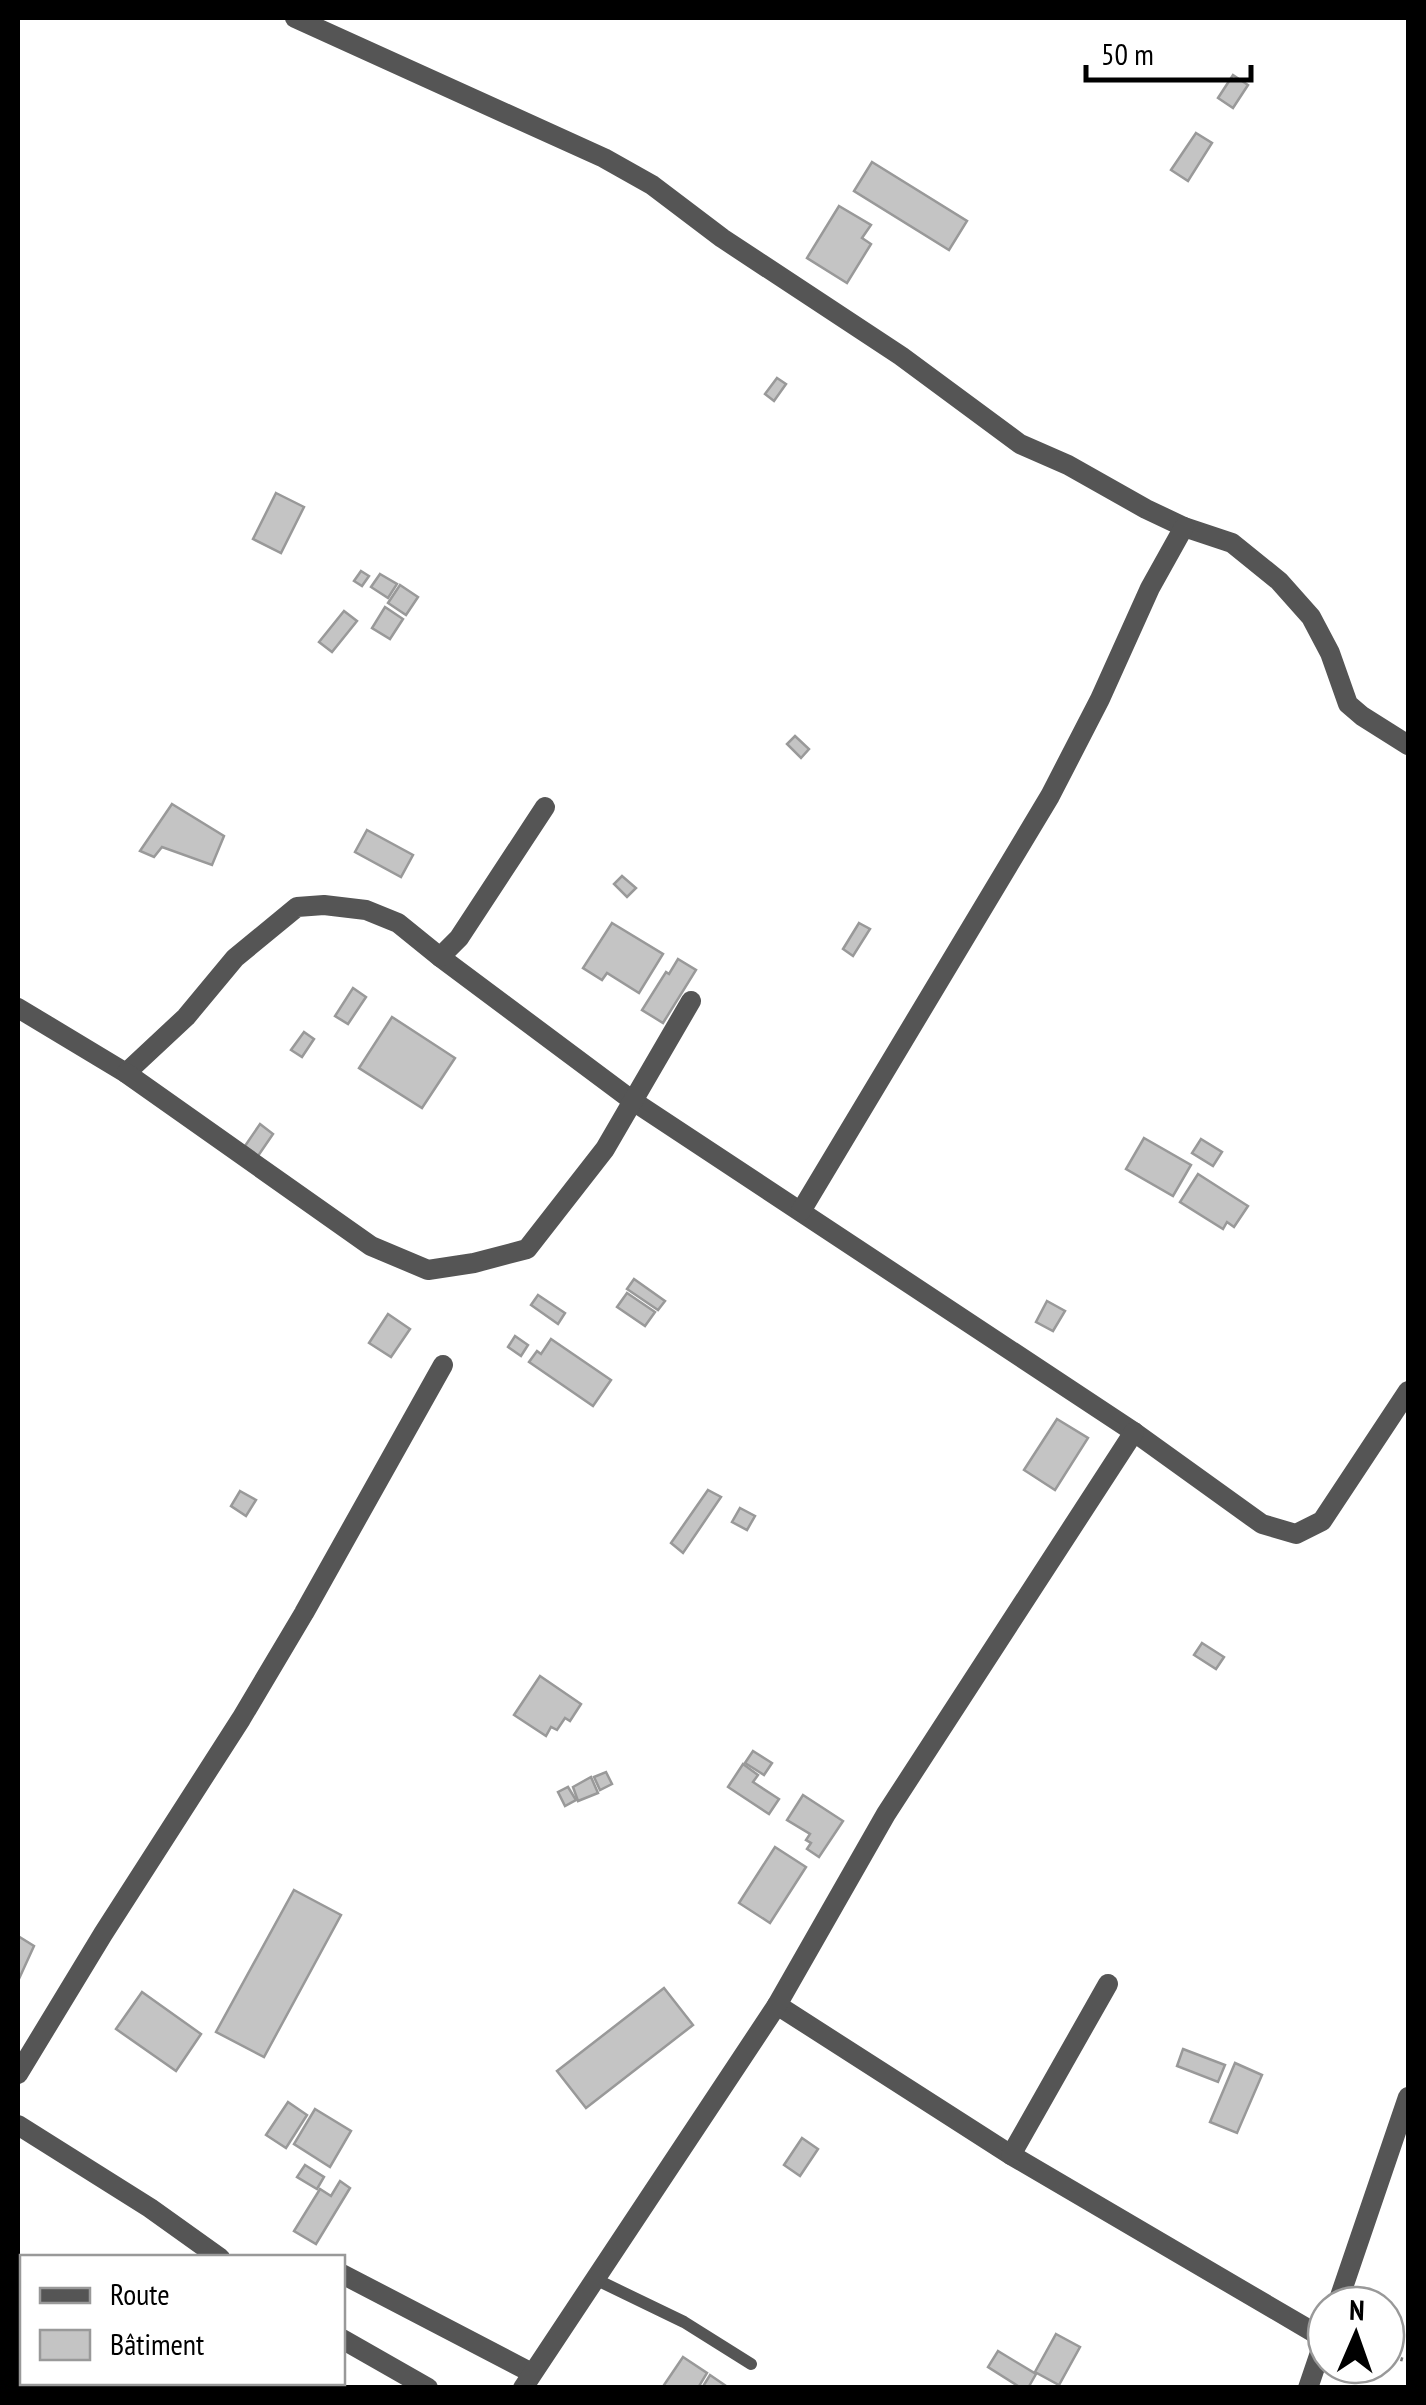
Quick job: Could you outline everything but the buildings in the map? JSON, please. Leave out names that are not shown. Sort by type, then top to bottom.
[{"type":"street","points":[[295,18],[604,158],[652,185],[722,238],[901,356],[1020,444],[1184,527],[1232,544],[1278,581],[1311,618],[1330,653],[1348,704],[1408,746]]},
{"type":"street","points":[[801,1212],[1050,796],[1100,699],[1150,588],[1184,527]]},
{"type":"street","points":[[440,957],[459,938],[545,807]]},
{"type":"street","points":[[126,1072],[186,1017],[234,958],[297,907],[324,905],[366,910],[398,923],[633,1101],[1134,1432],[1262,1524],[1296,1534],[1322,1521],[1408,1391]]},
{"type":"street","points":[[18,1008],[126,1072],[370,1246],[428,1270],[528,1249],[605,1149],[691,1000]]},
{"type":"street","points":[[18,2074],[241,1719],[443,1366]]},
{"type":"street","points":[[345,2276],[528,2380],[777,2005],[886,1814],[1134,1432]]},
{"type":"street","points":[[1012,2154],[1108,1984]]},
{"type":"street","points":[[777,2005],[1012,2154],[1306,2326]]},
{"type":"street","points":[[1343,2285],[1408,2097]]},
{"type":"street","points":[[18,2125],[150,2208],[216,2255]]},
{"type":"street","points":[[345,2341],[428,2388]]},
{"type":"lane","points":[[595,2280],[684,2322],[751,2364]]}]
